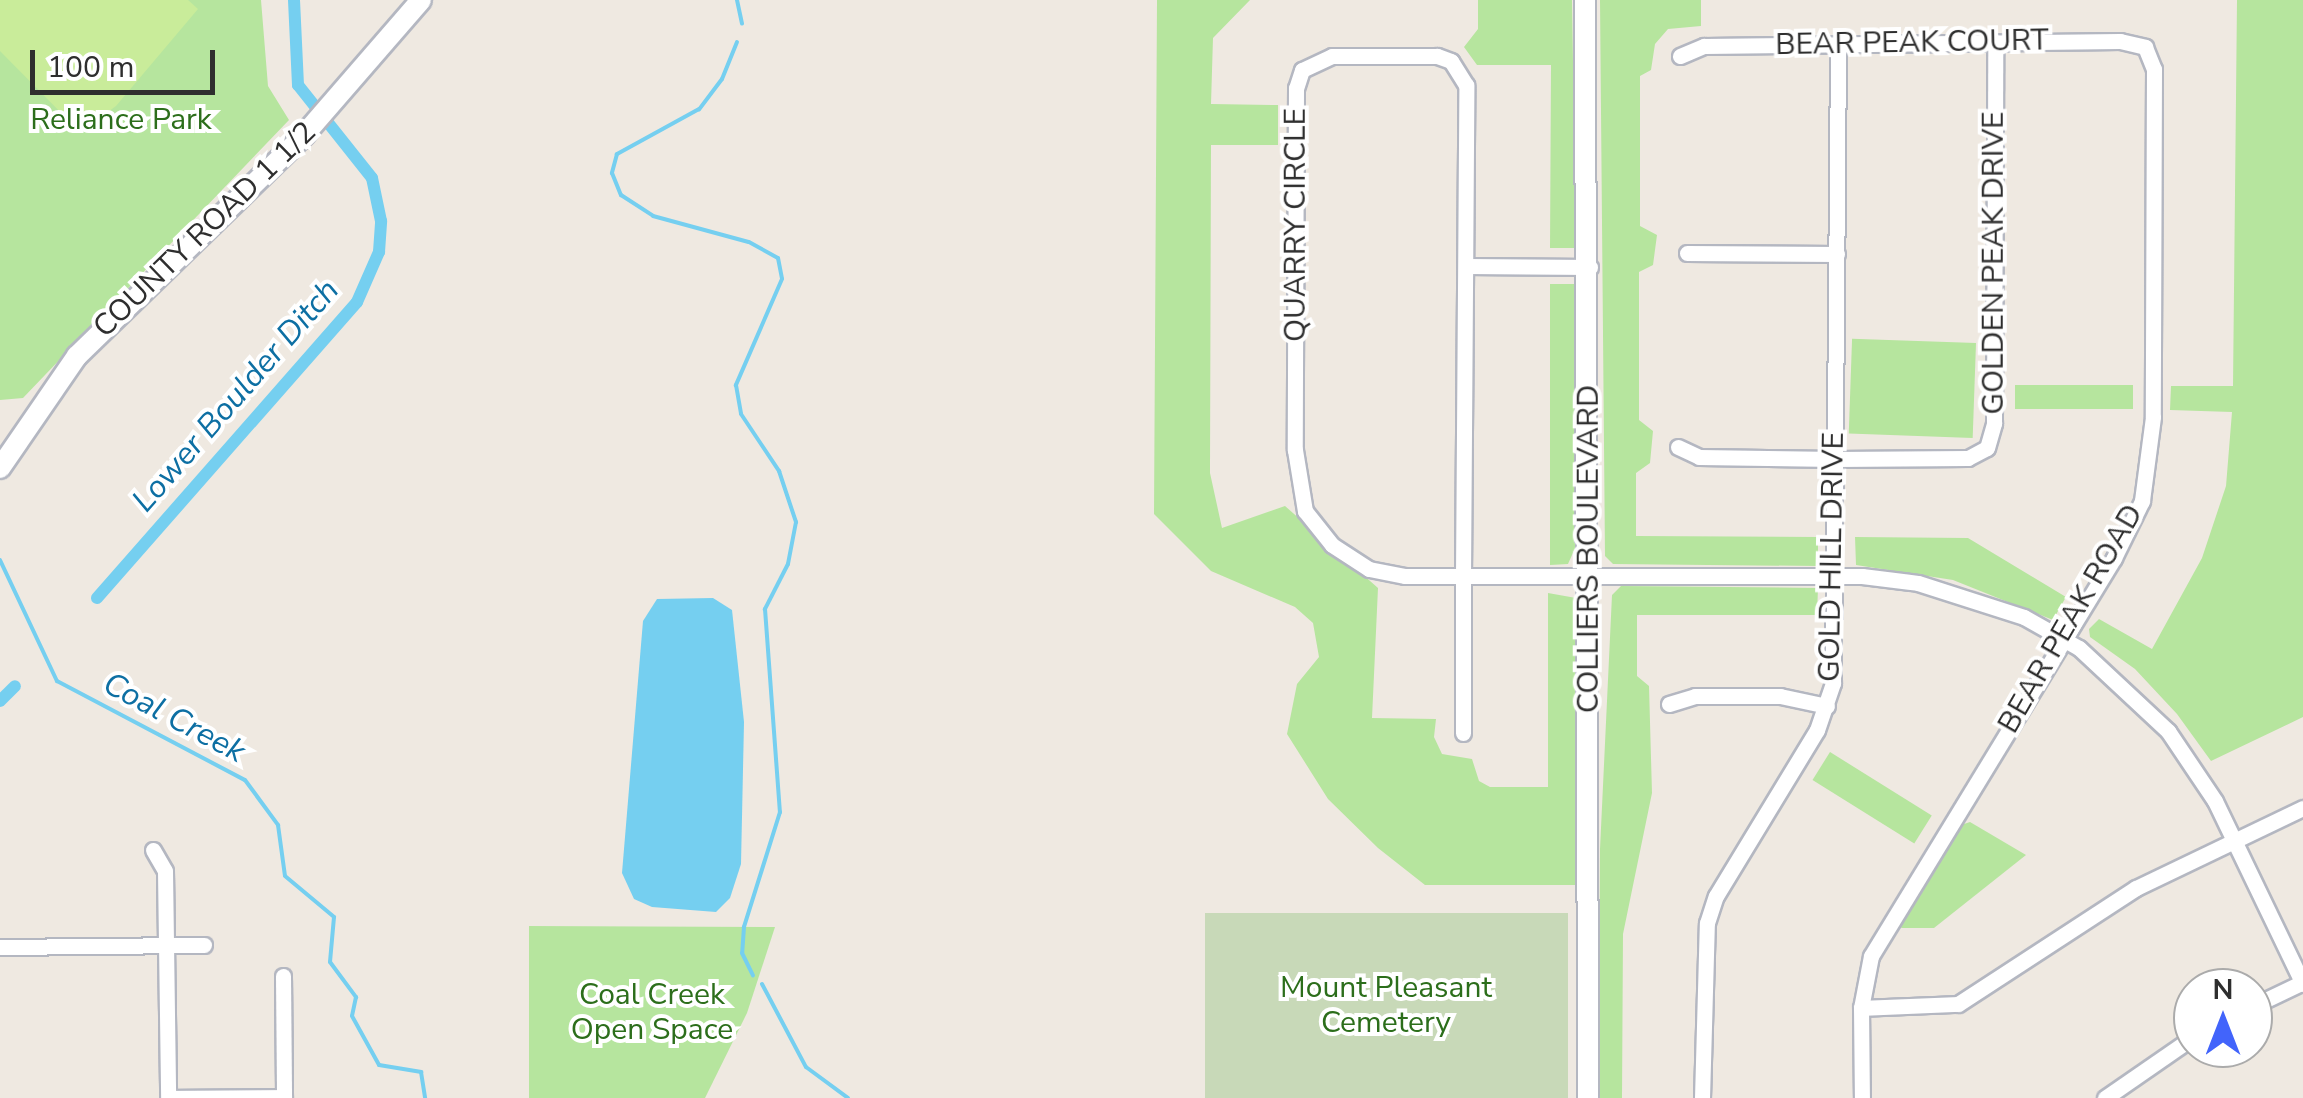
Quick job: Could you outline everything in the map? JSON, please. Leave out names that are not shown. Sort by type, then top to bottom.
[{"type":"street","name":"COUNTY ROAD 1 1/2","points":[[0,468],[77,356],[322,116],[421,0]]},
{"type":"street","name":"COLLIERS BOULEVARD","points":[[1585,0],[1590,267],[1588,1098]]},
{"type":"street","name":"BEAR PEAK COURT","points":[[1680,56],[1704,46],[2120,41],[2145,47]]},
{"type":"street","name":"GOLDEN PEAK DRIVE","points":[[1678,447],[1698,457],[1968,458],[1992,438],[1995,42]]},
{"type":"street","name":"GOLD HILL DRIVE","points":[[1702,1098],[1707,923],[1826,706],[1833,683],[1838,44]]},
{"type":"street","name":"BEAR PEAK ROAD","points":[[1862,1098],[1862,1008],[1871,956],[2114,558],[2150,468],[2154,69],[2145,47]]},
{"type":"street","name":"QUARRY CIRCLE","points":[[1463,576],[1466,266],[1461,72],[1437,56],[1332,56],[1302,70],[1296,88],[1298,491],[1324,537],[1368,569],[1463,576],[1834,576],[1918,583],[1982,600],[2064,638],[2168,731],[2235,840],[2303,983]]},
{"type":"street","points":[[1686,253],[1837,254]]},
{"type":"street","points":[[1466,266],[1590,267]]},
{"type":"street","points":[[1463,576],[1463,734]]},
{"type":"street","points":[[1668,704],[1695,696],[1780,696],[1826,706]]},
{"type":"street","points":[[1862,1008],[1958,1004],[2136,888],[2303,808]]},
{"type":"street","points":[[153,850],[166,871],[168,1098],[284,1098],[282,976]]},
{"type":"street","points":[[0,947],[204,945]]},
{"type":"street","points":[[2273,997],[2303,983]]},
{"type":"street","points":[[2106,1098],[2173,1051]]},
{"type":"green space","name":"Reliance Park","points":[[0,0],[261,0],[268,86],[289,120],[23,398],[0,400]]},
{"type":"green space","points":[[0,0],[188,0],[198,9],[116,106],[86,128],[75,127],[0,51]]},
{"type":"green space","points":[[1157,0],[1250,0],[1213,38],[1211,104],[1278,105],[1278,145],[1211,145],[1210,473],[1222,528],[1285,506],[1378,588],[1372,718],[1436,719],[1434,737],[1442,754],[1472,759],[1479,781],[1490,787],[1548,787],[1548,593],[1576,598],[1578,885],[1425,885],[1378,848],[1328,799],[1287,734],[1297,684],[1319,657],[1313,623],[1295,607],[1211,571],[1154,514]]},
{"type":"green space","points":[[1478,0],[1572,0],[1576,248],[1550,248],[1551,65],[1477,65],[1464,47],[1478,29]]},
{"type":"green space","points":[[1600,0],[1701,0],[1701,26],[1668,29],[1655,44],[1651,70],[1640,76],[1640,226],[1657,235],[1653,265],[1639,272],[1639,420],[1653,431],[1650,463],[1636,473],[1636,536],[1818,537],[1818,566],[1613,564],[1605,556]]},
{"type":"green space","points":[[2237,0],[2303,0],[2303,717],[2211,761],[2177,714],[2135,669],[2090,637],[2089,629],[2099,619],[2152,649],[2202,558],[2226,486],[2232,412],[2170,410],[2171,386],[2233,386]]},
{"type":"green space","points":[[1550,284],[1576,284],[1576,546],[1568,564],[1550,565]]},
{"type":"green space","points":[[1852,339],[1976,343],[1973,438],[1849,434]]},
{"type":"green space","points":[[2015,385],[2133,385],[2133,409],[2015,409]]},
{"type":"green space","points":[[1855,537],[1968,538],[2066,597],[2053,620],[1953,580],[1856,565]]},
{"type":"green space","points":[[1621,586],[1818,588],[1817,615],[1637,615],[1637,676],[1649,686],[1652,793],[1623,934],[1622,1098],[1599,1098],[1600,849],[1612,595]]},
{"type":"green space","points":[[1830,752],[1932,816],[1914,844],[1813,780]]},
{"type":"green space","points":[[1970,822],[2026,855],[1934,928],[1896,925],[1958,826]]},
{"type":"green space","name":"Mount Pleasant Cemetery","points":[[1205,913],[1568,913],[1568,1098],[1205,1098]]},
{"type":"green space","name":"Coal Creek Open Space","points":[[529,926],[775,927],[747,1013],[705,1098],[529,1098]]},
{"type":"water","points":[[713,598],[732,610],[744,722],[741,864],[730,898],[716,912],[652,907],[634,899],[622,873],[643,621],[657,599]]},
{"type":"waterway","name":"Lower Boulder Ditch","points":[[97,598],[357,302],[379,252],[381,221],[372,178],[298,85],[294,0]]},
{"type":"waterway","points":[[737,0],[742,23]]},
{"type":"waterway","points":[[737,42],[722,79],[699,109],[617,154],[612,173],[621,195],[653,216],[749,242],[778,258],[782,279],[736,385],[741,414],[779,471],[796,522],[788,564],[765,609],[780,812],[744,927],[742,953],[753,976]]},
{"type":"waterway","name":"Coal Creek","points":[[0,560],[57,681],[245,780],[278,825],[285,876],[334,917],[330,962],[356,997],[352,1016],[379,1065],[421,1072],[425,1098]]},
{"type":"waterway","name":"Lower Boulder Ditch","points":[[0,701],[15,686]]},
{"type":"waterway","points":[[762,984],[806,1067],[848,1098]]}]
